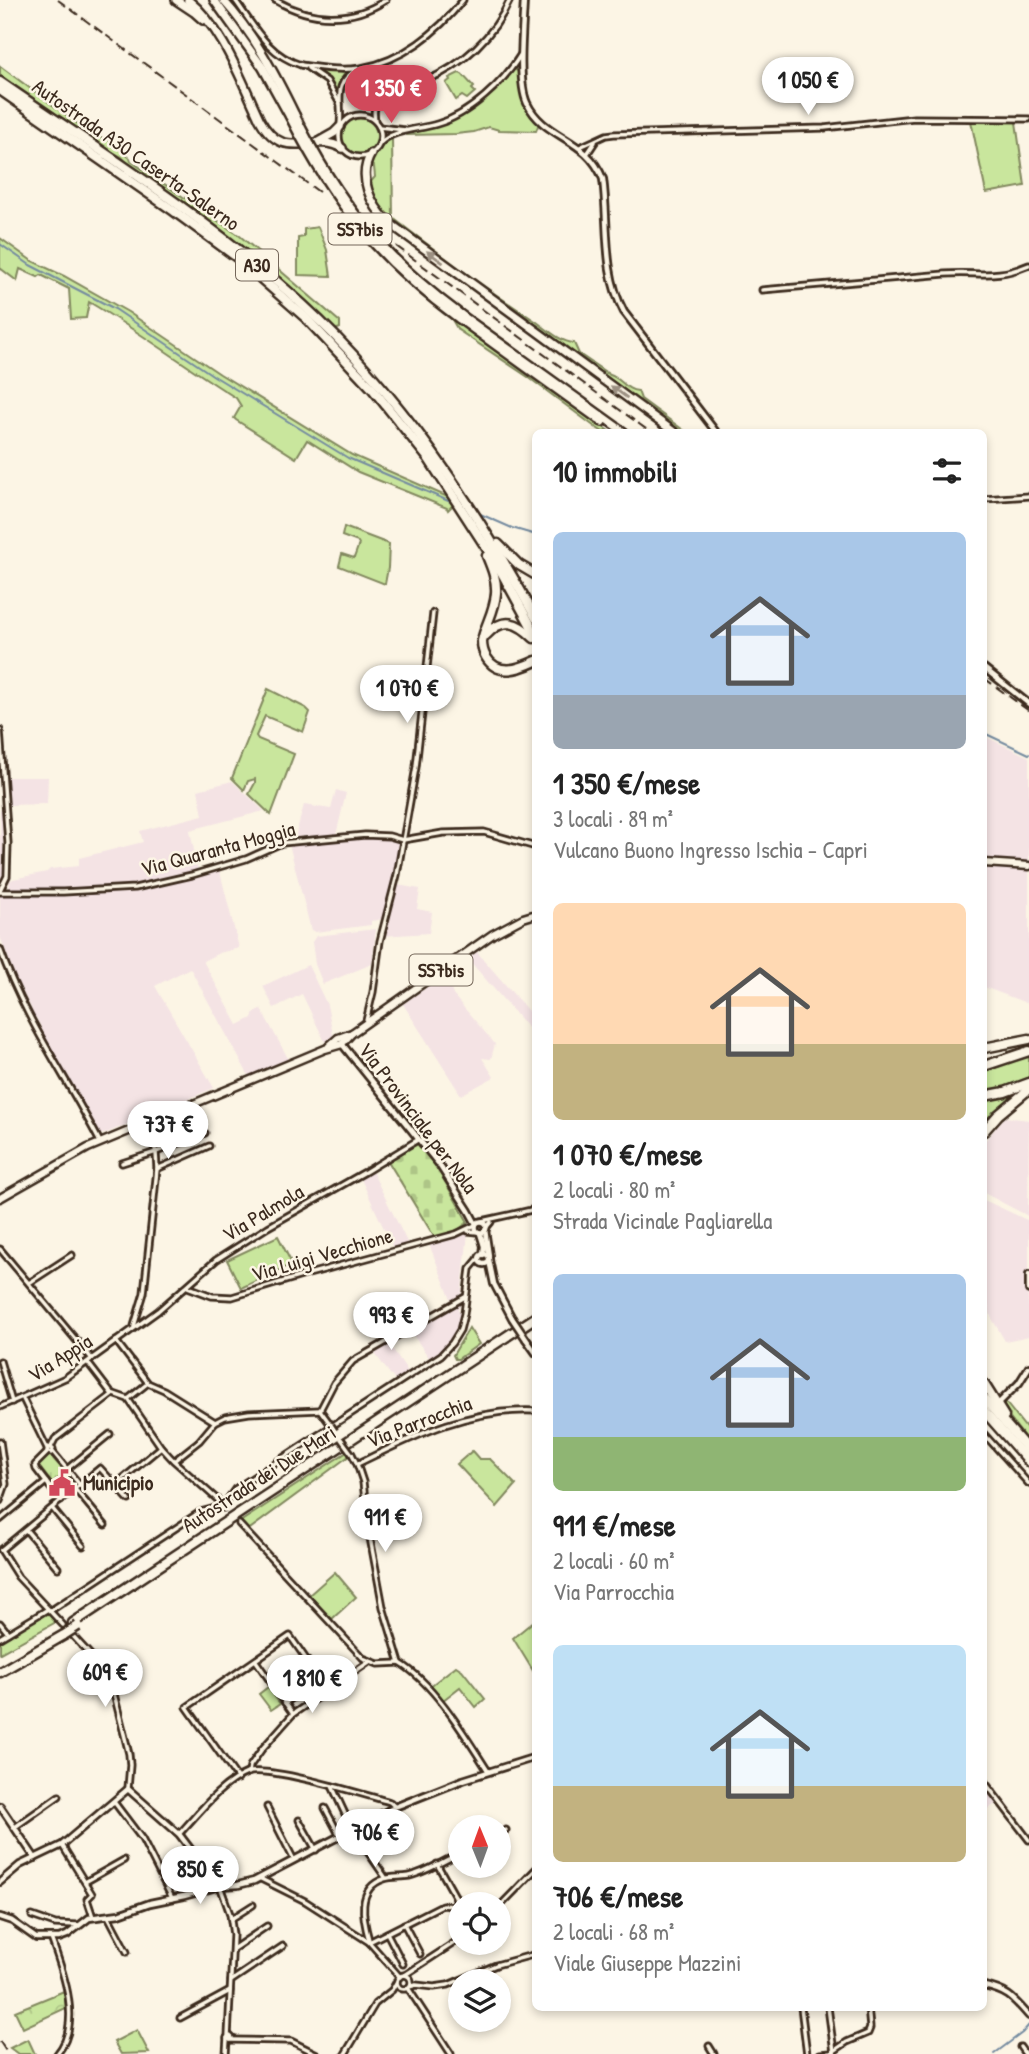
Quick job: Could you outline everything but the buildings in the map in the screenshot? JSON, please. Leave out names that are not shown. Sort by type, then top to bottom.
[{"type":"highway","points":[[176,0],[202,19],[223,44]]},
{"type":"highway","points":[[188,0],[215,29],[268,133],[286,144],[316,143],[342,148]]},
{"type":"highway","name":"SS7bis","points":[[214,0],[263,68],[335,187],[368,231],[410,274],[459,316],[612,429]]},
{"type":"highway","name":"SS7bis","points":[[225,0],[270,67],[292,116]]},
{"type":"highway","name":"Autostrada A30 Caserta-Salerno","points":[[0,82],[241,251],[303,305],[370,374],[415,428],[466,504]]},
{"type":"highway","name":"Autostrada A30 Caserta-Salerno","points":[[0,90],[217,242],[293,306],[372,387],[448,486],[466,504]]},
{"type":"highway","points":[[316,143],[329,137],[340,127]]},
{"type":"highway","points":[[371,154],[366,164],[367,189],[388,222],[670,429]]},
{"type":"highway","name":"SS7bis","points":[[459,316],[620,429]]},
{"type":"highway","points":[[466,504],[532,611]]},
{"type":"highway","points":[[482,528],[509,556],[532,572]]},
{"type":"highway","points":[[482,528],[496,588],[494,610],[482,643],[484,654],[491,664],[500,669],[517,669],[532,663]]},
{"type":"highway","points":[[482,528],[532,629]]},
{"type":"highway","points":[[484,637],[495,626],[507,623],[519,626],[532,634]]},
{"type":"highway","points":[[987,1047],[1029,1039]]},
{"type":"highway","points":[[987,1062],[1029,1049]]},
{"type":"highway","points":[[987,1095],[1029,1083]]},
{"type":"highway","points":[[987,1128],[1029,1089]]},
{"type":"highway","name":"Autostrada dei Due Mari","points":[[76,1625],[532,1318]]},
{"type":"highway","name":"Autostrada dei Due Mari","points":[[0,1670],[76,1625],[525,1335],[532,1327]]},
{"type":"highway","points":[[987,1389],[1013,1434]]},
{"type":"highway","points":[[987,1403],[1029,1451]]},
{"type":"highway","points":[[987,1414],[1029,1462]]},
{"type":"main road","points":[[987,863],[1029,866]]},
{"type":"main road","name":"SS7bis","points":[[0,1198],[100,1142],[340,1042],[493,934],[532,915]]},
{"type":"street","points":[[235,0],[270,48],[327,80],[340,104]]},
{"type":"street","points":[[275,0],[303,13],[330,17],[360,13],[386,0]]},
{"type":"street","points":[[463,0],[446,20],[422,40],[395,56],[351,73],[342,83],[342,116],[338,138],[348,154],[357,157],[371,154],[389,135],[447,121],[467,110],[506,73],[523,49]]},
{"type":"street","points":[[375,121],[374,109],[381,100],[432,79],[470,54],[486,37],[510,0]]},
{"type":"street","points":[[524,0],[525,96],[532,111],[545,125],[580,147],[596,164],[603,179],[612,282],[618,302],[714,429]]},
{"type":"street","points":[[516,61],[523,63]]},
{"type":"street","points":[[506,73],[523,63]]},
{"type":"street","points":[[301,65],[330,70],[362,68]]},
{"type":"street","points":[[516,68],[523,73]]},
{"type":"street","points":[[340,127],[345,120],[364,115],[375,121],[379,127],[380,143]]},
{"type":"street","points":[[580,147],[614,134],[824,128],[914,118],[1029,119]]},
{"type":"street","points":[[379,127],[414,130]]},
{"type":"street","points":[[587,154],[596,141]]},
{"type":"street","points":[[762,290],[954,273],[995,275],[1029,265]]},
{"type":"street","points":[[987,499],[1029,496]]},
{"type":"street","points":[[366,1023],[416,767],[433,613]]},
{"type":"street","points":[[987,670],[1029,704]]},
{"type":"street","points":[[0,730],[8,856],[7,876],[0,891]]},
{"type":"street","name":"Via Quaranta Moggia","points":[[0,891],[63,892],[135,888],[246,859],[282,843],[365,835],[403,839],[443,833],[484,832],[532,846]]},
{"type":"street","points":[[0,949],[19,995],[100,1142]]},
{"type":"street","name":"Via Provinciale per Nola","points":[[340,1042],[438,1163],[478,1223]]},
{"type":"street","points":[[133,1328],[144,1293],[157,1169],[156,1152],[146,1123]]},
{"type":"street","points":[[121,1163],[205,1133]]},
{"type":"street","name":"Via Palmola","points":[[133,1328],[188,1287],[226,1253],[419,1139]]},
{"type":"street","points":[[157,1169],[209,1146]]},
{"type":"street","points":[[478,1223],[532,1210]]},
{"type":"street","points":[[478,1232],[486,1229],[493,1220]]},
{"type":"street","points":[[478,1223],[485,1223],[486,1229],[484,1260]]},
{"type":"street","points":[[478,1223],[484,1260],[512,1318],[532,1346]]},
{"type":"street","name":"Via Luigi Vecchione","points":[[188,1287],[212,1296],[232,1297],[466,1231],[478,1223]]},
{"type":"street","name":"Via Luigi Vecchione","points":[[466,1231],[478,1232]]},
{"type":"street","points":[[0,1250],[29,1283],[113,1394],[128,1399],[161,1447],[231,1514]]},
{"type":"street","points":[[29,1283],[72,1255]]},
{"type":"street","points":[[0,1638],[49,1610],[200,1512],[222,1505],[235,1489],[442,1355],[460,1330],[470,1269],[484,1260]]},
{"type":"street","points":[[1029,1275],[1029,1290]]},
{"type":"street","points":[[174,1461],[199,1441],[215,1422],[225,1417],[320,1410],[334,1383],[353,1361],[467,1297]]},
{"type":"street","name":"Via Appia","points":[[0,1407],[65,1378],[133,1328]]},
{"type":"street","points":[[116,1341],[148,1383],[215,1422]]},
{"type":"street","points":[[0,1361],[12,1402]]},
{"type":"street","points":[[1000,1402],[1019,1383],[1029,1367]]},
{"type":"street","points":[[128,1399],[148,1383]]},
{"type":"street","points":[[61,1501],[36,1469],[36,1465],[55,1438],[113,1394]]},
{"type":"street","points":[[23,1399],[49,1450],[80,1485]]},
{"type":"street","name":"Via Parrocchia","points":[[320,1410],[358,1464],[383,1607],[400,1663]]},
{"type":"street","name":"Via Parrocchia","points":[[358,1464],[457,1420],[490,1413],[532,1411]]},
{"type":"street","points":[[67,1469],[110,1434]]},
{"type":"street","points":[[987,1437],[1029,1485]]},
{"type":"street","points":[[0,1441],[6,1484],[0,1498]]},
{"type":"street","points":[[116,1485],[161,1447]]},
{"type":"street","points":[[0,1882],[20,1865],[62,1844],[128,1789],[130,1765],[113,1690],[95,1660],[65,1631],[18,1577],[1,1549],[100,1468],[129,1500]]},
{"type":"street","points":[[0,1520],[46,1482]]},
{"type":"street","points":[[75,1489],[105,1525]]},
{"type":"street","points":[[52,1508],[83,1546]]},
{"type":"street","points":[[239,1524],[363,1658],[378,1664],[400,1663],[411,1671],[461,1728],[488,1771]]},
{"type":"street","points":[[26,1530],[58,1568]]},
{"type":"street","points":[[0,1623],[8,1633]]},
{"type":"street","points":[[238,1779],[187,1707],[290,1636],[320,1679],[285,1703]]},
{"type":"street","points":[[256,1661],[293,1714]]},
{"type":"street","points":[[249,1772],[262,1749],[293,1714],[369,1662]]},
{"type":"street","points":[[0,1917],[12,1921],[36,1938],[62,1937],[93,1917],[108,1916],[220,1886],[261,1879],[395,1807],[488,1771],[532,1758]]},
{"type":"street","points":[[179,1834],[214,1797],[249,1772],[298,1778],[332,1786],[390,1802],[395,1807]]},
{"type":"street","points":[[987,1785],[1029,1840]]},
{"type":"street","points":[[332,1786],[352,1829],[386,1878]]},
{"type":"street","points":[[128,1789],[179,1834],[201,1863],[217,1877],[231,1919],[233,1949],[228,2029],[231,2038],[226,2054]]},
{"type":"street","points":[[15,1827],[59,1796]]},
{"type":"street","points":[[113,1800],[142,1839],[172,1898]]},
{"type":"street","points":[[0,1806],[35,1857]]},
{"type":"street","points":[[267,1807],[294,1860]]},
{"type":"street","points":[[325,1808],[340,1836]]},
{"type":"street","points":[[299,1819],[316,1850]]},
{"type":"street","points":[[62,1844],[92,1894],[87,1899],[93,1917]]},
{"type":"street","points":[[369,1942],[363,1918],[364,1899],[374,1884],[386,1878],[411,1876],[448,1859]]},
{"type":"street","points":[[85,1882],[124,1860]]},
{"type":"street","points":[[437,1864],[453,1892]]},
{"type":"street","points":[[511,1895],[532,1873]]},
{"type":"street","points":[[261,1879],[305,1901],[369,1942],[398,1979],[398,1986],[406,1988],[451,2054]]},
{"type":"street","points":[[231,1919],[253,1905]]},
{"type":"street","points":[[369,1942],[442,1905],[448,1905]]},
{"type":"street","points":[[32,1916],[55,1924],[78,1925]]},
{"type":"street","points":[[108,1916],[127,1952]]},
{"type":"street","points":[[404,1924],[420,1955]]},
{"type":"street","points":[[233,1949],[267,1926]]},
{"type":"street","points":[[387,1933],[402,1964]]},
{"type":"street","points":[[51,1938],[63,1970],[70,2023],[66,2041],[57,2054]]},
{"type":"street","points":[[231,1981],[284,1946]]},
{"type":"street","points":[[345,2054],[375,2004],[390,1992],[398,1979],[448,1947]]},
{"type":"street","points":[[390,1992],[416,1984],[448,1985],[496,1965],[532,1955]]},
{"type":"street","points":[[406,1988],[414,1970]]},
{"type":"street","points":[[405,1975],[409,1976],[411,1981],[426,1986]]},
{"type":"street","points":[[987,1987],[1013,1996],[1028,2015]]},
{"type":"street","points":[[180,2018],[230,1991]]},
{"type":"street","points":[[802,2011],[807,2054]]},
{"type":"street","points":[[828,2011],[832,2053]]},
{"type":"street","points":[[820,2054],[832,2053],[847,2042],[869,2032],[868,2011]]},
{"type":"street","points":[[231,2038],[291,2042],[317,2054]]},
{"type":"street","points":[[709,2046],[714,2054]]},
{"type":"street","points":[[1020,2047],[1027,2053]]},
{"type":"shaded area","points":[[987,737],[1029,757],[1029,1004],[987,988]]},
{"type":"shaded area","points":[[5,777],[48,777],[47,804],[8,805]]},
{"type":"shaded area","points":[[232,781],[264,811],[190,830],[198,871],[117,888],[61,891],[9,889],[13,879],[47,872],[50,869],[79,866],[79,858],[143,842],[140,831],[203,815],[198,790]]},
{"type":"shaded area","points":[[336,790],[346,793],[336,835],[295,837],[304,805],[331,809]]},
{"type":"shaded area","points":[[4,809],[5,821],[2,822],[7,869],[6,878],[0,886],[0,810]]},
{"type":"shaded area","points":[[365,838],[399,842],[383,919],[371,921],[371,925],[315,932],[311,930],[289,844]]},
{"type":"shaded area","points":[[219,868],[239,948],[203,961],[238,1025],[252,1018],[254,1013],[261,1009],[290,1062],[250,1078],[190,968],[155,986],[214,1088],[99,1134],[61,1069],[36,1017],[33,1018],[30,1011],[32,1010],[15,977],[0,936],[0,895],[143,891],[144,888]]},
{"type":"shaded area","points":[[397,885],[420,889],[417,909],[432,912],[429,933],[382,936]]},
{"type":"shaded area","points":[[376,929],[372,964],[323,984],[315,964],[312,942],[316,936]]},
{"type":"shaded area","points":[[477,952],[532,1016],[532,1033],[468,959]]},
{"type":"shaded area","points":[[308,965],[327,1005],[333,1037],[325,1042],[302,994],[274,1008],[263,986]]},
{"type":"shaded area","points":[[446,974],[453,995],[495,1044],[491,1059],[482,1058],[494,1077],[461,1095],[403,1004]]},
{"type":"shaded area","points":[[1005,1117],[1029,1120],[1028,1216],[987,1195],[987,1138]]},
{"type":"shaded area","points":[[372,1170],[408,1244],[393,1248],[360,1177]]},
{"type":"shaded area","points":[[987,1201],[1029,1221],[1029,1264],[1026,1280],[1029,1336],[1005,1341],[991,1317],[987,1300]]},
{"type":"shaded area","points":[[468,1233],[460,1307],[457,1309],[460,1313],[458,1325],[445,1347],[430,1359],[408,1328],[452,1302],[429,1244]]},
{"type":"shaded area","points":[[388,1342],[409,1373],[396,1382],[372,1350]]},
{"type":"shaded area","points":[[987,1788],[997,1803],[987,1810]]},
{"type":"green space","points":[[0,66],[97,138],[106,138],[131,161],[240,236],[340,322],[340,328],[335,330],[257,258],[203,217],[122,157],[0,75]]},
{"type":"green space","points":[[315,69],[352,71],[342,80],[338,93],[327,78]]},
{"type":"green space","points":[[514,69],[520,72],[525,104],[539,123],[536,131],[499,130],[489,127],[456,134],[407,135],[406,133],[445,124],[468,112]]},
{"type":"green space","points":[[459,73],[474,87],[472,89],[475,92],[467,99],[462,96],[456,100],[446,83],[449,78]]},
{"type":"green space","points":[[359,118],[372,123],[377,136],[372,149],[359,154],[346,149],[341,136],[346,123]]},
{"type":"green space","points":[[971,121],[1016,122],[1025,186],[986,193]]},
{"type":"green space","points":[[392,137],[393,218],[482,285],[555,335],[574,343],[579,354],[638,391],[641,399],[682,429],[674,429],[388,218],[379,207],[369,184],[375,177],[374,167],[369,163]]},
{"type":"green space","points":[[318,227],[327,250],[331,276],[298,275],[298,238],[304,237],[304,229]]},
{"type":"green space","points":[[0,238],[32,261],[128,312],[220,374],[352,455],[448,497],[454,504],[448,510],[358,472],[307,440],[296,458],[234,418],[241,406],[236,398],[108,313],[89,302],[86,318],[71,319],[69,289],[41,275],[38,277],[20,269],[17,281],[0,268]]},
{"type":"green space","points":[[451,318],[606,429],[595,427],[458,330]]},
{"type":"green space","points":[[344,527],[389,544],[385,584],[339,566],[342,554],[354,558],[359,544],[342,536]]},
{"type":"green space","points":[[268,689],[310,712],[303,732],[265,716],[256,736],[294,754],[271,815],[249,794],[255,779],[248,781],[244,790],[232,778]]},
{"type":"green space","points":[[1029,1054],[1029,1081],[987,1093],[987,1070],[1000,1066],[1005,1061]]},
{"type":"green space","points":[[1026,1087],[987,1125],[987,1097]]},
{"type":"green space","points":[[419,1143],[436,1166],[468,1222],[454,1233],[435,1238],[388,1161]]},
{"type":"green space","points":[[278,1236],[292,1264],[241,1288],[227,1260]]},
{"type":"green space","points":[[469,1328],[479,1344],[455,1359],[453,1355]]},
{"type":"green space","points":[[1006,1403],[1029,1432],[1029,1443],[1001,1407]]},
{"type":"green space","points":[[472,1451],[479,1459],[490,1459],[516,1485],[497,1507],[457,1464]]},
{"type":"green space","points":[[347,1452],[349,1456],[247,1531],[240,1522]]},
{"type":"green space","points":[[50,1455],[66,1473],[52,1483],[38,1465]]},
{"type":"green space","points":[[335,1572],[356,1597],[332,1619],[309,1595]]},
{"type":"green space","points":[[47,1612],[56,1622],[0,1653],[0,1640]]},
{"type":"green space","points":[[532,1622],[532,1669],[513,1638]]},
{"type":"green space","points":[[456,1666],[485,1699],[476,1707],[460,1687],[442,1701],[429,1687]]},
{"type":"green space","points":[[268,1687],[280,1704],[271,1710],[259,1694]]},
{"type":"green space","points":[[64,1991],[66,2008],[23,2028],[15,2011]]},
{"type":"green space","points":[[137,2030],[149,2053],[121,2054],[114,2042]]},
{"type":"green space","points":[[28,2039],[35,2054],[18,2054],[10,2048]]},
{"type":"waterway","points":[[0,244],[30,265],[115,309],[214,376],[348,458],[453,503]]},
{"type":"waterway","points":[[478,513],[532,534]]},
{"type":"waterway","points":[[987,734],[1029,754]]},
{"type":"waterway","points":[[994,2054],[1029,2025]]},
{"type":"railway","points":[[58,0],[319,192]]},
{"type":"railway","points":[[396,246],[646,429]]},
{"type":"railway","points":[[987,680],[1029,711]]},
{"type":"railway","points":[[0,2042],[8,2054]]},
{"type":"place","name":"Municipio","points":[[62,1483]]}]
